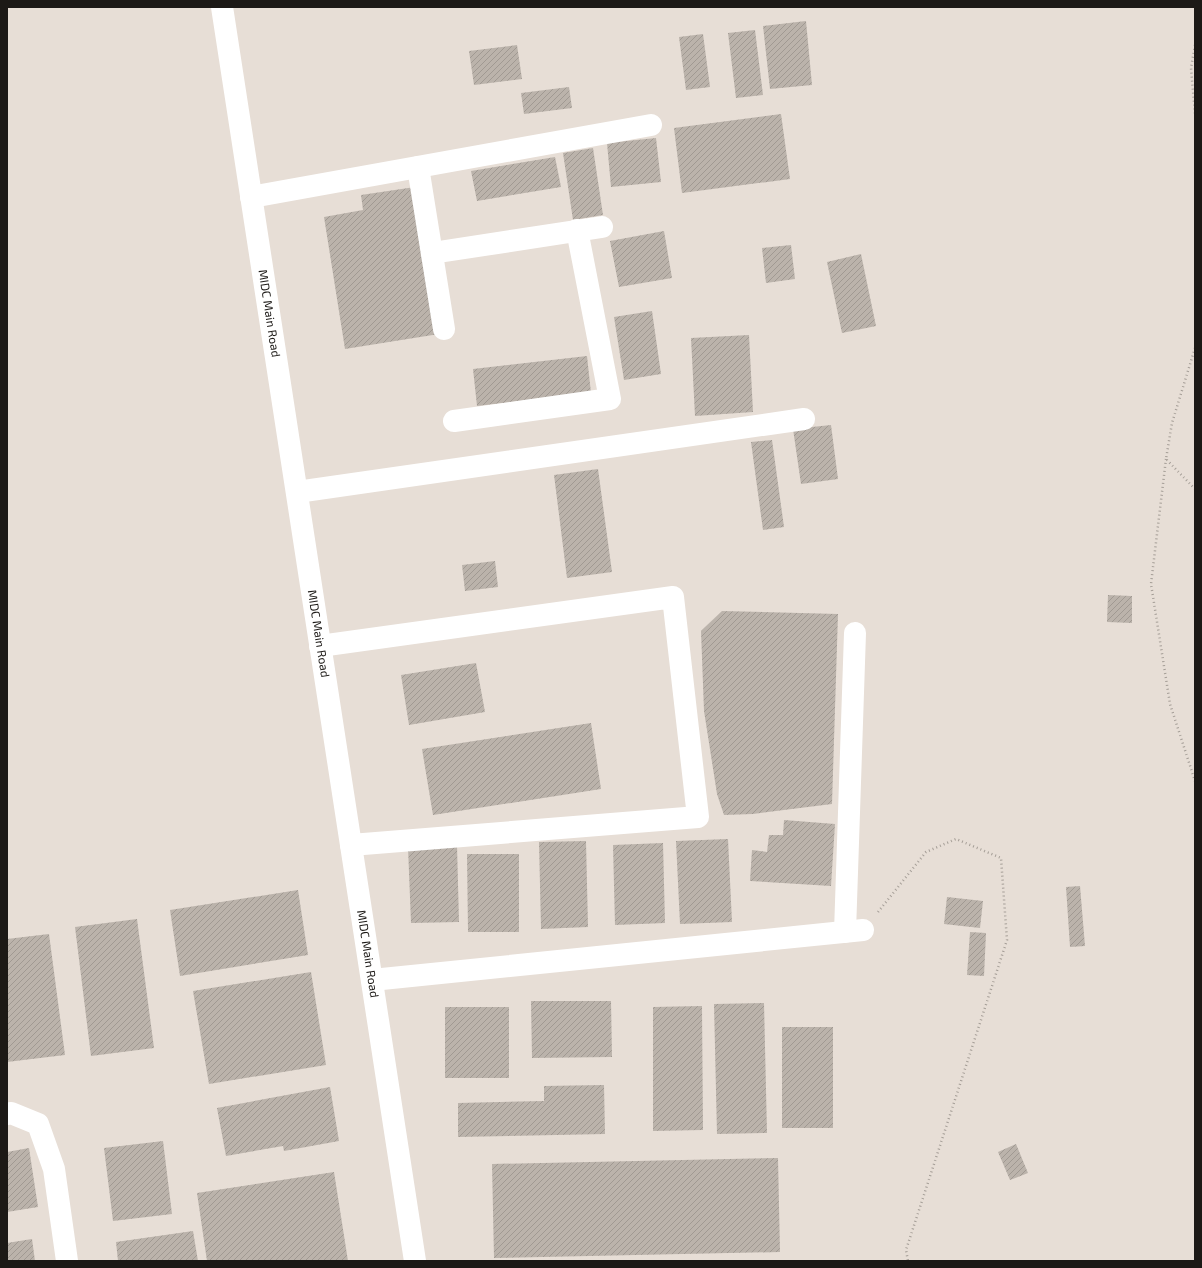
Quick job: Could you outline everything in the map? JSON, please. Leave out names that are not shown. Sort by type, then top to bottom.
[{"type":"street","name":"MIDC Main Road","points":[[222,7],[414,1261]]},
{"type":"street","points":[[252,197],[651,125]]},
{"type":"street","points":[[418,167],[444,329]]},
{"type":"street","points":[[432,252],[602,227]]},
{"type":"street","points":[[454,421],[610,399],[577,230]]},
{"type":"street","points":[[296,492],[804,420]]},
{"type":"street","points":[[320,646],[672,598],[698,817],[351,845]]},
{"type":"street","points":[[372,980],[854,931],[855,633]]},
{"type":"street","points":[[7,1114],[11,1113],[38,1124],[54,1169],[67,1261]]},
{"type":"path","points":[[1195,45],[1191,68],[1195,114]]},
{"type":"path","points":[[1195,348],[1172,423],[1166,459],[1151,584],[1170,704],[1195,781]]},
{"type":"path","points":[[1166,459],[1195,488]]},
{"type":"path","points":[[854,931],[926,852],[956,839],[1000,858],[1006,940],[906,1250],[908,1261]]},
{"type":"building","points":[[806,21],[812,85],[770,89],[763,26]]},
{"type":"building","points":[[755,30],[763,95],[736,98],[728,33]]},
{"type":"building","points":[[703,34],[710,87],[686,90],[679,37]]},
{"type":"building","points":[[517,45],[522,79],[474,85],[469,51]]},
{"type":"building","points":[[569,87],[572,108],[524,114],[521,93]]},
{"type":"building","points":[[781,114],[790,179],[682,193],[674,128]]},
{"type":"building","points":[[656,138],[661,182],[611,187],[607,143]]},
{"type":"building","points":[[593,148],[603,215],[573,220],[563,153]]},
{"type":"building","points":[[555,157],[561,187],[477,201],[471,171]]},
{"type":"building","points":[[415,187],[439,334],[345,349],[324,217],[363,210],[361,195]]},
{"type":"building","points":[[664,231],[672,278],[619,287],[610,241]]},
{"type":"building","points":[[791,245],[795,279],[766,283],[762,248]]},
{"type":"building","points":[[861,254],[876,326],[842,333],[827,262]]},
{"type":"building","points":[[652,311],[661,374],[624,380],[614,317]]},
{"type":"building","points":[[749,335],[753,412],[695,416],[691,338]]},
{"type":"building","points":[[587,356],[591,393],[477,406],[473,369]]},
{"type":"building","points":[[831,425],[838,479],[801,484],[793,429]]},
{"type":"building","points":[[772,440],[784,527],[763,530],[751,442]]},
{"type":"building","points":[[598,469],[612,572],[567,578],[554,475]]},
{"type":"building","points":[[495,561],[498,587],[465,591],[462,565]]},
{"type":"building","points":[[1108,595],[1132,596],[1132,623],[1107,622]]},
{"type":"building","points":[[722,611],[838,614],[832,804],[753,814],[724,815],[717,794],[704,711],[701,631]]},
{"type":"building","points":[[476,663],[485,712],[409,725],[401,675]]},
{"type":"building","points":[[591,723],[601,789],[433,815],[422,749]]},
{"type":"building","points":[[784,820],[835,824],[831,886],[750,881],[752,850],[767,852],[769,835],[783,835]]},
{"type":"building","points":[[728,839],[732,922],[680,924],[676,841]]},
{"type":"building","points":[[586,841],[588,927],[541,929],[539,842]]},
{"type":"building","points":[[663,843],[665,923],[615,925],[613,845]]},
{"type":"building","points":[[457,845],[459,922],[411,923],[408,847]]},
{"type":"building","points":[[467,854],[519,854],[519,932],[468,932]]},
{"type":"building","points":[[1080,886],[1085,946],[1070,947],[1066,887]]},
{"type":"building","points":[[298,890],[308,955],[180,976],[170,910]]},
{"type":"building","points":[[947,897],[983,901],[980,928],[944,924]]},
{"type":"building","points":[[137,919],[154,1048],[91,1056],[75,927]]},
{"type":"building","points":[[970,932],[986,933],[984,976],[967,975]]},
{"type":"building","points":[[49,934],[65,1055],[7,1062],[7,939]]},
{"type":"building","points":[[311,972],[326,1065],[209,1084],[193,991]]},
{"type":"building","points":[[531,1001],[611,1001],[612,1057],[532,1058]]},
{"type":"building","points":[[764,1003],[767,1133],[717,1134],[714,1004]]},
{"type":"building","points":[[702,1006],[703,1130],[653,1131],[653,1007]]},
{"type":"building","points":[[445,1007],[509,1007],[509,1078],[445,1078]]},
{"type":"building","points":[[782,1027],[833,1027],[833,1128],[782,1128]]},
{"type":"building","points":[[604,1085],[605,1134],[458,1137],[458,1103],[544,1101],[544,1086]]},
{"type":"building","points":[[330,1087],[339,1141],[284,1151],[283,1146],[226,1156],[217,1108]]},
{"type":"building","points":[[163,1141],[172,1214],[113,1221],[104,1148]]},
{"type":"building","points":[[1016,1144],[1028,1173],[1010,1180],[998,1152]]},
{"type":"building","points":[[29,1148],[38,1207],[7,1212],[7,1152]]},
{"type":"building","points":[[778,1158],[780,1252],[494,1258],[492,1164]]},
{"type":"building","points":[[334,1172],[348,1261],[207,1261],[197,1193]]},
{"type":"building","points":[[193,1231],[198,1261],[118,1261],[116,1242]]},
{"type":"building","points":[[32,1239],[35,1261],[7,1261],[7,1243]]}]
